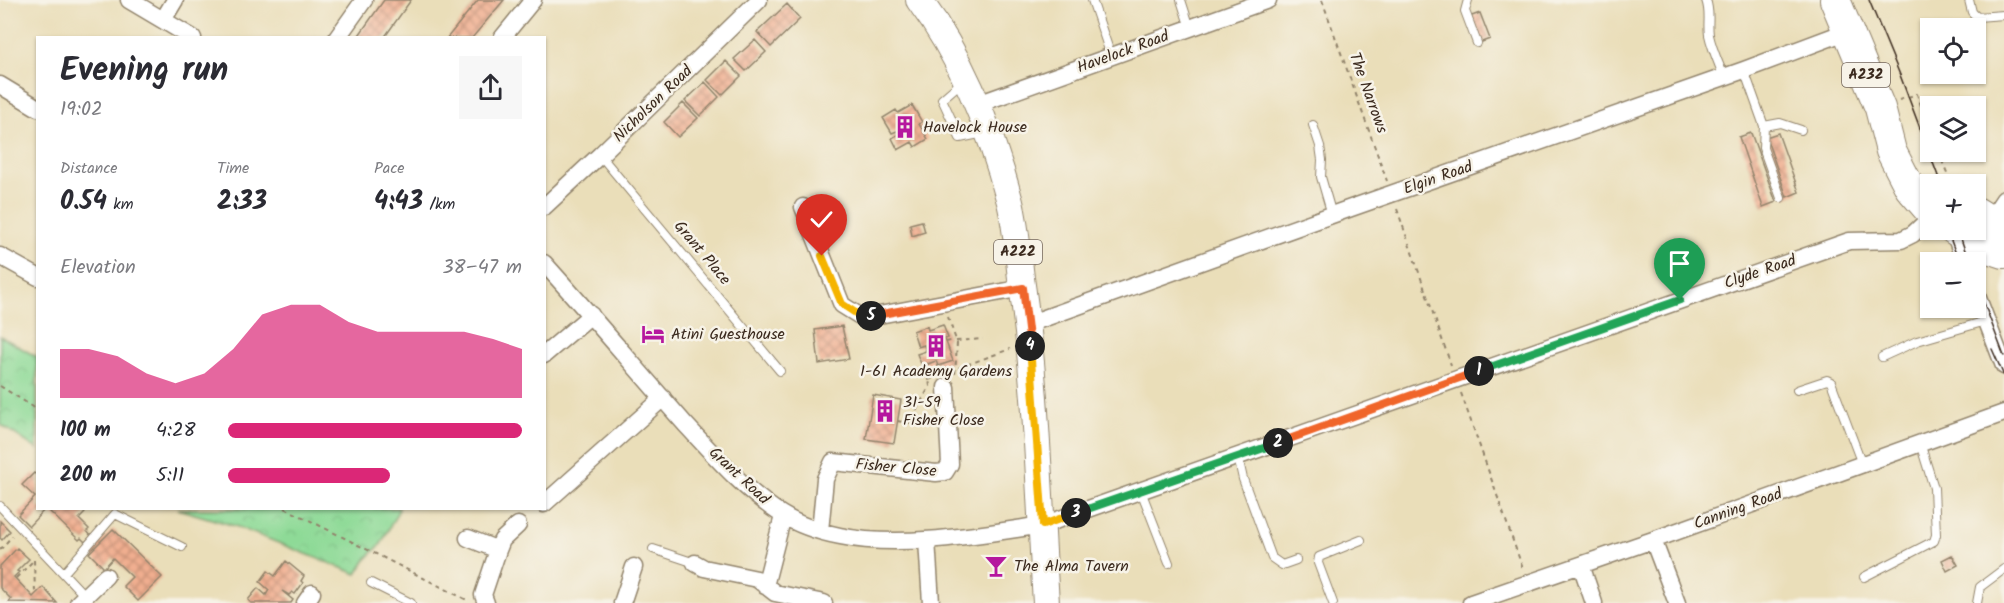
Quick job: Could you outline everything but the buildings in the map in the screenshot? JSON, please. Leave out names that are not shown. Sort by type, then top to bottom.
[{"type":"highway","name":"A232","points":[[1835,0],[1884,120],[1891,151],[1904,178],[1920,201]]},
{"type":"highway","name":"A232","points":[[1884,120],[1921,174]]},
{"type":"main road","name":"A222","points":[[919,0],[952,52],[978,104],[1010,203],[1029,333],[1043,525],[1046,603]]},
{"type":"street","points":[[129,0],[190,36]]},
{"type":"street","points":[[163,20],[175,0]]},
{"type":"street","points":[[338,36],[364,0]]},
{"type":"street","points":[[504,36],[533,0]]},
{"type":"street","name":"Nicholson Road","points":[[546,205],[759,0]]},
{"type":"street","name":"Havelock Road","points":[[978,104],[1268,0]]},
{"type":"street","name":"Elgin Road","points":[[1029,333],[1332,215],[1744,70],[1848,31]]},
{"type":"street","points":[[0,85],[36,107]]},
{"type":"street","points":[[803,207],[842,304],[863,318],[1023,288]]},
{"type":"street","name":"Clyde Road","points":[[1043,525],[1849,241],[1901,240],[1920,227]]},
{"type":"street","points":[[0,256],[36,277]]},
{"type":"street","name":"Grant Road","points":[[546,265],[722,464],[761,500],[783,516],[820,531],[853,538],[927,540],[1043,525]]},
{"type":"street","points":[[546,353],[591,315]]},
{"type":"street","points":[[1985,318],[2004,366]]},
{"type":"street","name":"Fisher Close","points":[[820,531],[825,479],[833,462],[945,472],[950,464],[944,379]]},
{"type":"street","points":[[546,502],[663,398]]},
{"type":"street","name":"Canning Road","points":[[1470,603],[1653,540],[2004,413]]},
{"type":"street","points":[[765,586],[783,516]]},
{"type":"street","points":[[485,602],[483,595],[502,540],[518,525]]},
{"type":"street","points":[[468,538],[498,550]]},
{"type":"street","points":[[927,540],[931,603]]},
{"type":"street","points":[[1653,540],[1677,603]]},
{"type":"street","points":[[694,563],[757,579],[775,593],[824,603]]},
{"type":"street","points":[[1581,565],[1594,603]]},
{"type":"street","points":[[622,603],[634,567]]},
{"type":"street","points":[[82,599],[106,576]]},
{"type":"lane","points":[[1092,0],[1111,56]]},
{"type":"lane","points":[[1181,0],[1190,28]]},
{"type":"lane","points":[[1468,0],[1465,11],[1477,43]]},
{"type":"lane","points":[[1706,0],[1710,19],[1708,28],[1710,38],[1724,77]]},
{"type":"lane","points":[[1969,0],[1972,12],[1977,17],[2004,15]]},
{"type":"lane","points":[[1744,70],[1764,126],[1763,148],[1780,198]]},
{"type":"lane","points":[[966,79],[942,99],[960,138],[988,132]]},
{"type":"lane","points":[[1764,126],[1780,123],[1801,130]]},
{"type":"lane","points":[[1313,125],[1320,146],[1321,177],[1332,215]]},
{"type":"lane","name":"Grant Place","points":[[600,155],[780,370]]},
{"type":"lane","points":[[1882,357],[1917,341],[1986,321]]},
{"type":"lane","points":[[1797,390],[1827,380],[1831,382],[1862,464]]},
{"type":"lane","points":[[1864,577],[1934,541],[1936,535],[1934,488],[1920,443]]},
{"type":"lane","points":[[1238,457],[1243,479],[1272,558],[1282,565],[1296,560]]},
{"type":"lane","points":[[1141,490],[1169,562]]},
{"type":"lane","points":[[0,506],[64,573],[82,599]]},
{"type":"lane","points":[[64,573],[115,514],[182,547]]},
{"type":"lane","points":[[1333,603],[1318,563],[1319,556],[1361,540]]},
{"type":"lane","points":[[653,549],[694,563]]},
{"type":"lane","points":[[1977,603],[1980,587],[2004,569]]},
{"type":"lane","points":[[370,583],[411,603]]},
{"type":"path","name":"The Narrows","points":[[1322,0],[1392,194]]},
{"type":"path","points":[[1913,95],[1917,94],[1920,103]]},
{"type":"path","points":[[944,302],[956,340],[956,369]]},
{"type":"path","points":[[897,422],[909,423],[930,386],[928,380],[944,379],[956,369],[1029,333]]},
{"type":"path","points":[[946,342],[982,339]]},
{"type":"path","points":[[0,387],[36,409]]},
{"type":"path","points":[[289,510],[470,601],[485,602]]},
{"type":"path","points":[[0,550],[21,528]]},
{"type":"path","points":[[16,578],[42,551]]},
{"type":"path","points":[[33,561],[35,592]]},
{"type":"green space","points":[[0,336],[36,356],[36,448],[0,424]]},
{"type":"green space","points":[[181,510],[398,510],[381,544],[367,558],[357,574],[235,526]]},
{"type":"tram line","points":[[1869,0],[1937,174]]},
{"type":"tram line","points":[[1951,240],[1955,252]]},
{"type":"tram line","points":[[1961,240],[1966,252]]},
{"type":"tram line","points":[[1986,308],[2004,356]]},
{"type":"tram line","points":[[1992,349],[2004,376]]},
{"type":"place","name":"Havelock House","points":[[905,127]]},
{"type":"place","name":"Atini Guesthouse","points":[[653,334]]},
{"type":"place","name":"1-61 Academy Gardens","points":[[936,346]]},
{"type":"place","name":"31-59 Fisher Close","points":[[885,411]]},
{"type":"place","name":"The Alma Tavern","points":[[996,566]]},
{"type":"route","points":[[822,256],[842,304],[863,318],[1023,288],[1028,324],[1043,525],[1680,300]]}]
